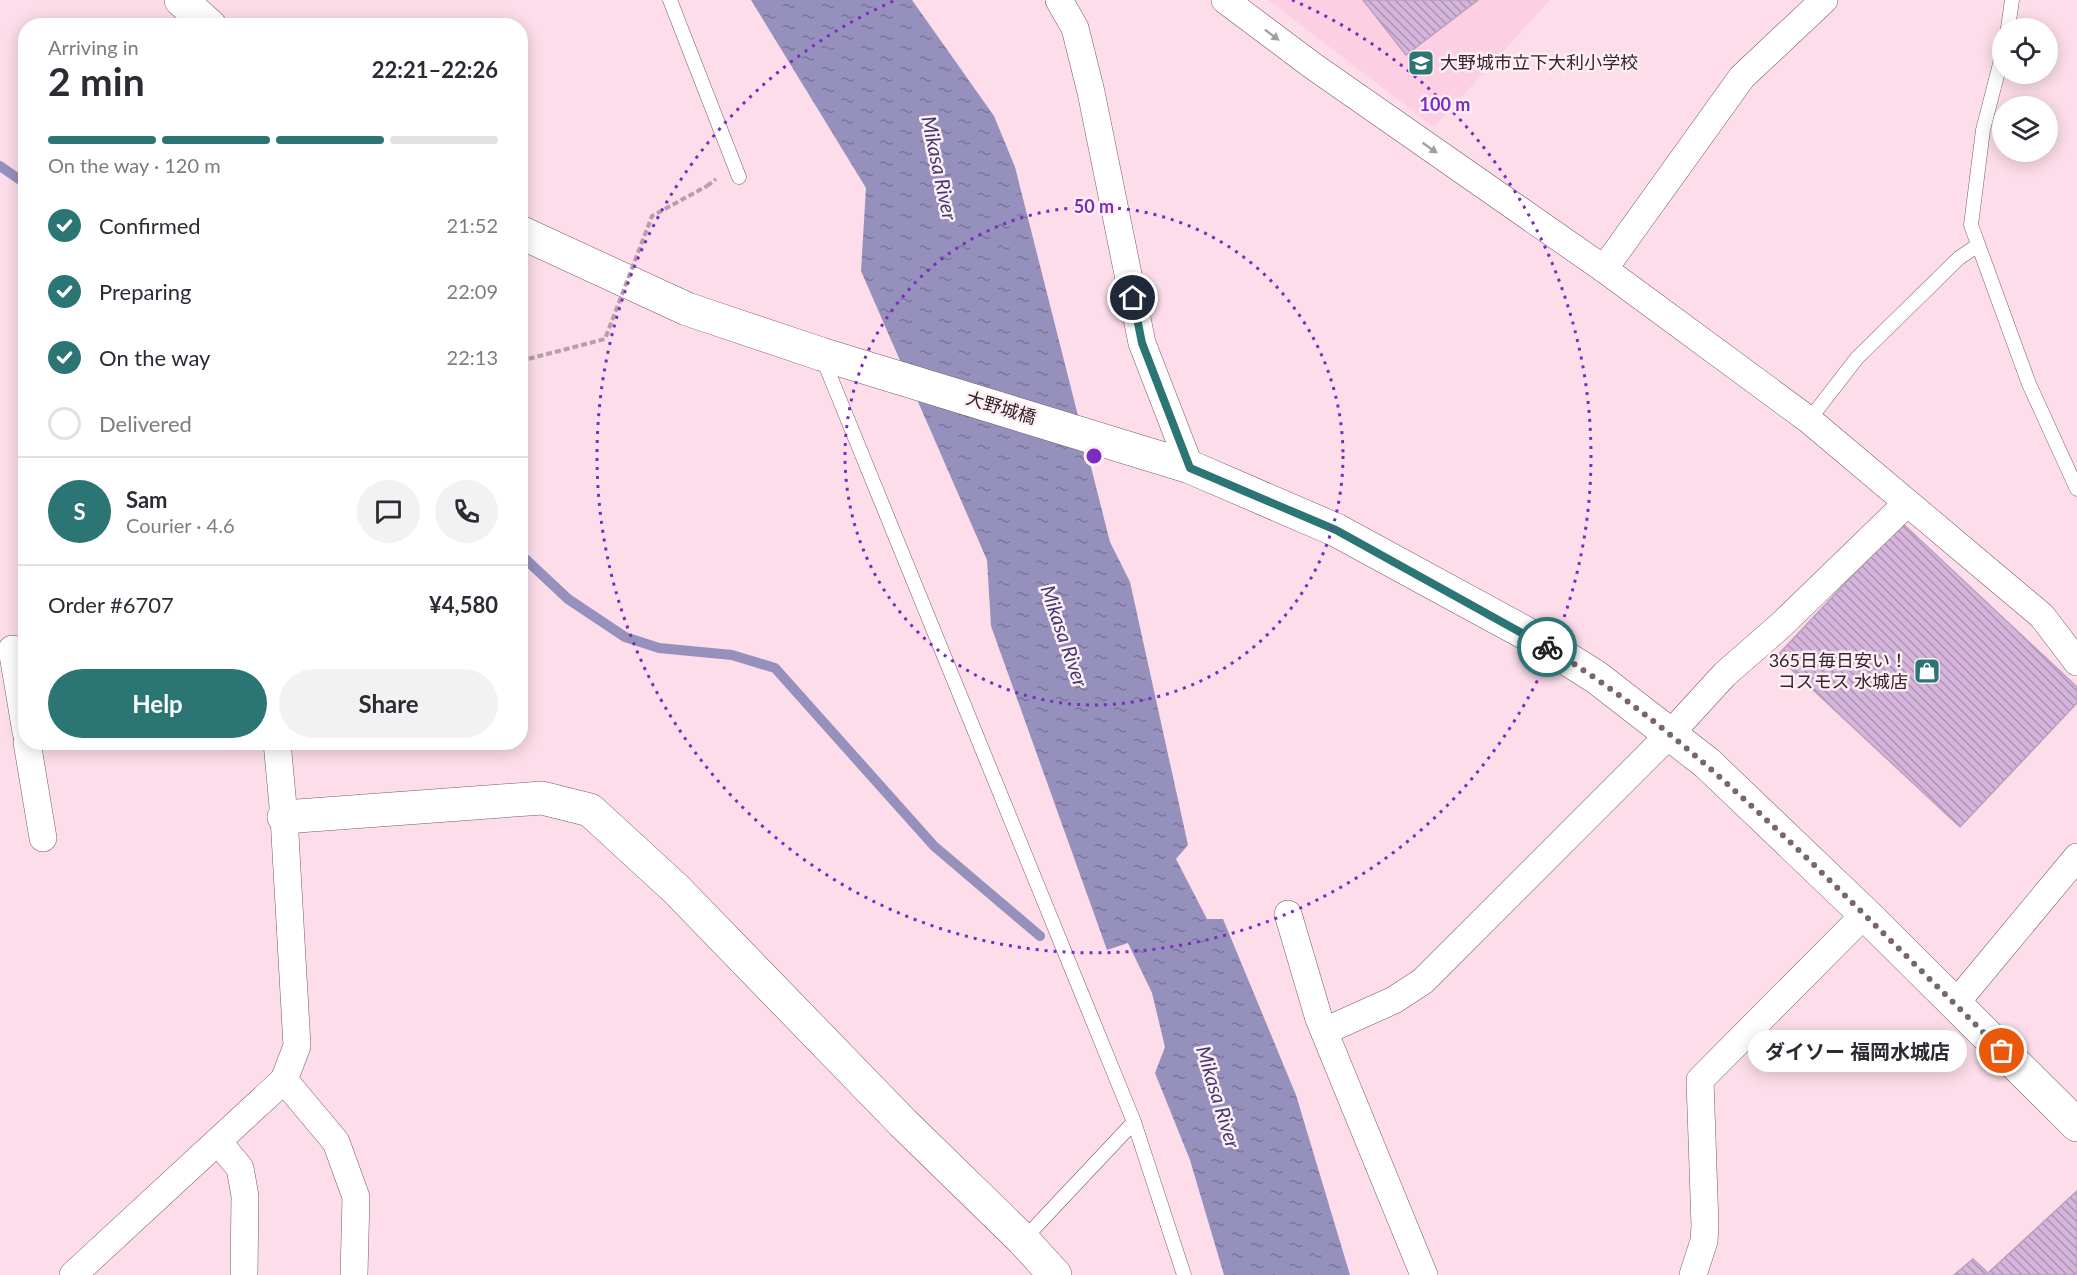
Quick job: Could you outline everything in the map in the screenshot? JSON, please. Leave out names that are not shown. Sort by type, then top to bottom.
[{"type":"main road","points":[[181,0],[201,18]]},
{"type":"main road","name":"大野城橋","points":[[528,236],[687,309],[821,354],[1190,468],[1336,530],[1519,630],[1596,676],[1707,763],[1865,914],[2077,1125]]},
{"type":"main road","points":[[284,817],[542,798],[590,810],[676,889],[903,1123],[1023,1240],[1055,1275]]},
{"type":"street","points":[[1059,0],[1074,28],[1091,92],[1142,343],[1190,468]]},
{"type":"street","points":[[1225,0],[1313,66],[1604,269],[1809,420],[2042,616],[2077,662]]},
{"type":"street","points":[[1604,269],[1742,78],[1824,0]]},
{"type":"street","points":[[1325,1031],[1394,1000],[1423,981],[1671,733],[1725,674],[1780,626],[1907,503]]},
{"type":"street","points":[[18,650],[12,649],[18,685]]},
{"type":"street","points":[[28,750],[43,838]]},
{"type":"street","points":[[73,1275],[219,1143],[284,1080],[297,1046],[284,817],[278,750]]},
{"type":"street","points":[[1955,1004],[2077,857]]},
{"type":"street","points":[[1288,914],[1325,1031],[1424,1275]]},
{"type":"street","points":[[1694,1275],[1704,1241],[1705,1226],[1700,1080],[1865,914]]},
{"type":"street","points":[[284,1080],[336,1142],[356,1197],[354,1275]]},
{"type":"street","points":[[219,1143],[240,1168],[245,1196],[244,1275]]},
{"type":"lane","points":[[670,0],[739,177]]},
{"type":"lane","points":[[2009,18],[2012,0]]},
{"type":"lane","points":[[1995,84],[1983,130],[1971,225],[2029,384],[2077,489]]},
{"type":"lane","points":[[1809,420],[1857,358],[1959,258],[1978,245]]},
{"type":"lane","points":[[821,354],[1134,1122],[1184,1275]]},
{"type":"lane","points":[[1023,1240],[1134,1122]]},
{"type":"path","points":[[528,360],[605,339],[652,216],[707,186]]},
{"type":"shaded area","name":"大野城市立下大利小学校","points":[[1268,0],[1550,0],[1434,127]]},
{"type":"water","name":"Mikasa River","points":[[751,0],[912,0],[994,116],[1015,167],[1110,542],[1130,582],[1188,845],[1176,859],[1207,919],[1223,919],[1296,1095],[1350,1275],[1224,1275],[1190,1160],[1155,1073],[1165,1047],[1152,993],[1128,943],[1107,950],[991,626],[987,560],[861,271],[866,188]]},
{"type":"building","points":[[1363,0],[1478,0],[1406,55]]},
{"type":"building","name":"365日毎日安い！ コスモス 水城店","points":[[1902,523],[2077,687],[2077,703],[1960,827],[1777,656]]},
{"type":"building","points":[[2077,1191],[2077,1275],[1954,1275],[1973,1259],[1988,1273]]},
{"type":"waterway","points":[[0,166],[18,178]]},
{"type":"waterway","points":[[528,562],[568,599],[625,637],[659,648],[732,655],[775,668],[934,846],[1040,936]]},
{"type":"way so far","points":[[1547,647],[1596,676],[1707,763],[1865,914],[2002,1051]]},
{"type":"place","name":"大野城市立下大利小学校","points":[[1421,63]]},
{"type":"place","name":"365日毎日安い！ コスモス 水城店","points":[[1927,671]]},
{"type":"place","name":"ダイソー 福岡水城店","points":[[2002,1051]]},
{"type":"route","points":[[1133,298],[1142,343],[1190,468],[1336,530],[1547,647]]}]
